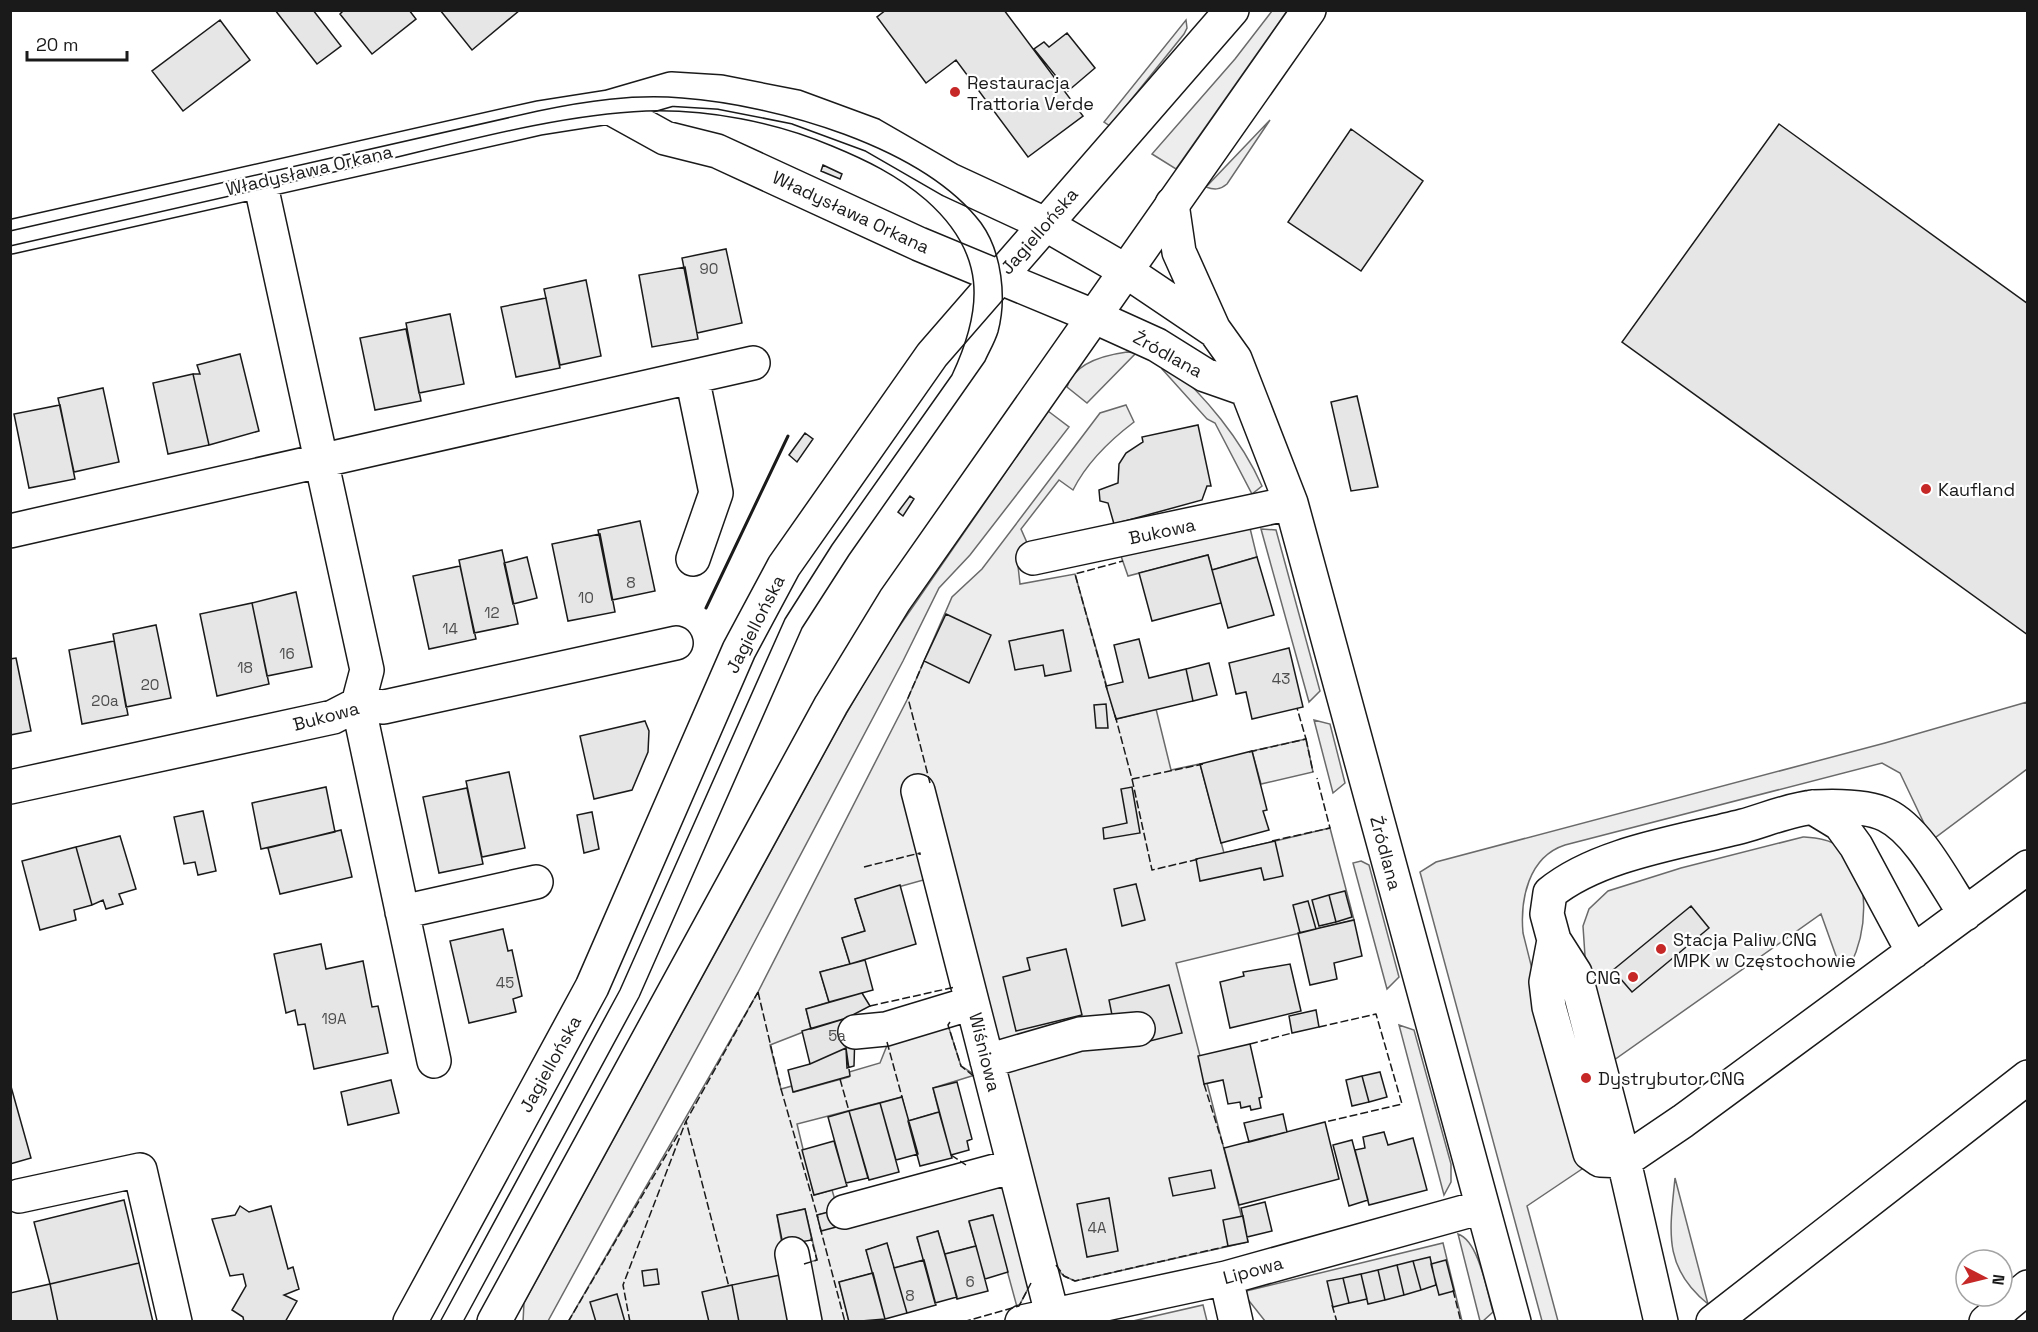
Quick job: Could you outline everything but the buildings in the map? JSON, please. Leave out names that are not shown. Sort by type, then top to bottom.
[{"type":"street","points":[[494,1322],[831,705],[895,600],[1309,10]]},
{"type":"street","name":"Jagiellońska","points":[[410,1322],[592,987],[740,650],[778,576],[932,355],[1228,12]]},
{"type":"street","name":"Władysława Orkana","points":[[10,237],[539,118],[609,107],[671,89],[720,92],[796,107],[872,135],[950,180],[1045,224],[1126,271]]},
{"type":"street","name":"Władysława Orkana","points":[[609,107],[665,138],[717,151],[913,242],[1093,316]]},
{"type":"street","points":[[260,181],[367,670],[357,704],[434,1061]]},
{"type":"street","name":"Źródlana","points":[[1172,204],[1179,252],[1215,332],[1235,359],[1291,503],[1514,1322]]},
{"type":"street","name":"Źródlana","points":[[1126,271],[1215,332]]},
{"type":"street","name":"Źródlana","points":[[1093,316],[1157,345],[1204,375],[1245,389]]},
{"type":"street","points":[[10,531],[753,363]]},
{"type":"street","points":[[692,377],[716,493],[693,559]]},
{"type":"street","name":"Bukowa","points":[[1033,558],[1291,503]]},
{"type":"street","name":"Bukowa","points":[[10,788],[333,717],[357,704],[384,707],[676,643]]},
{"type":"street","name":"Wiśniowa","points":[[918,791],[1014,1166],[1048,1317]]},
{"type":"street","points":[[1812,807],[1840,824],[1856,846],[1913,952]]},
{"type":"street","points":[[1661,1322],[1624,1161],[1575,973],[1554,940],[1547,914],[1550,893],[1565,881],[1599,863],[1812,807],[1883,813],[1897,820],[1914,839],[1965,914]]},
{"type":"street","points":[[1624,1161],[1683,1121],[2028,867]]},
{"type":"street","points":[[402,912],[536,882]]},
{"type":"street","points":[[855,1032],[886,1029],[972,1004]]},
{"type":"street","points":[[987,1061],[1080,1034],[1138,1029]]},
{"type":"street","points":[[1713,1322],[2028,1077]]},
{"type":"street","points":[[844,1212],[1014,1166]]},
{"type":"street","points":[[19,1196],[140,1170],[175,1322]]},
{"type":"street","name":"Lipowa","points":[[1048,1317],[1226,1278],[1482,1207]]},
{"type":"street","points":[[792,1254],[805,1322]]},
{"type":"street","points":[[1226,1278],[1236,1322]]},
{"type":"street","points":[[1986,1322],[2028,1287]]},
{"type":"shaded area","points":[[1272,11],[1287,11],[1176,169],[1152,154],[1235,59]]},
{"type":"shaded area","points":[[1186,20],[1187,28],[1184,34],[1110,126],[1104,122]]},
{"type":"shaded area","points":[[1270,120],[1227,184],[1217,189],[1206,187]]},
{"type":"shaded area","points":[[1136,353],[1087,403],[1067,387],[1076,372],[1083,366],[1109,355]]},
{"type":"shaded area","points":[[1167,363],[1208,404],[1233,435],[1262,486],[1252,494],[1215,423],[1207,419],[1162,369]]},
{"type":"shaded area","points":[[1126,405],[1134,422],[1099,453],[1073,490],[1059,480],[1021,529],[1028,545],[1018,566],[1020,584],[1075,574],[1116,719],[1156,709],[1171,770],[1200,764],[1224,853],[1330,828],[1354,920],[1176,963],[1248,1242],[1075,1281],[1064,1276],[1056,1268],[929,779],[902,786],[927,879],[855,899],[865,931],[842,938],[850,964],[820,972],[829,1002],[806,1009],[811,1029],[770,1045],[781,1089],[792,1086],[794,1092],[849,1077],[849,1072],[880,1063],[892,1033],[948,1025],[961,1066],[975,1075],[933,1088],[939,1112],[908,1121],[902,1097],[797,1124],[814,1195],[832,1190],[838,1210],[817,1215],[821,1230],[1006,1180],[1033,1279],[1019,1306],[1017,1307],[992,1215],[969,1222],[976,1246],[945,1254],[938,1231],[917,1238],[924,1260],[894,1268],[887,1244],[866,1250],[873,1273],[839,1282],[849,1321],[812,1321],[799,1265],[817,1260],[805,1209],[777,1215],[795,1321],[568,1322],[758,992],[908,698],[952,597],[982,569],[1100,413]]},
{"type":"shaded area","points":[[1048,411],[1069,427],[970,555],[939,588],[903,661],[739,971],[548,1321],[523,1322],[524,1303],[843,719],[885,647]]},
{"type":"shaded area","points":[[1249,524],[1257,557],[1212,570],[1208,555],[1128,576],[1121,556]]},
{"type":"shaded area","points":[[1261,529],[1276,530],[1320,691],[1309,702]]},
{"type":"shaded area","points":[[2027,702],[2027,769],[1932,840],[1900,773],[1882,763],[1565,845],[1542,859],[1529,881],[1525,894],[1523,933],[1582,1169],[1527,1206],[1558,1321],[1542,1321],[1420,872],[1436,862],[1885,743]]},
{"type":"shaded area","points":[[1314,720],[1330,724],[1345,783],[1333,793]]},
{"type":"shaded area","points":[[1306,739],[1313,772],[1261,784],[1252,751]]},
{"type":"shaded area","points":[[1803,837],[1822,839],[1835,844],[1850,858],[1857,872],[1864,904],[1863,921],[1856,952],[1850,966],[1840,967],[1821,914],[1614,1060],[1585,956],[1583,926],[1589,909],[1608,891],[1681,868]]},
{"type":"shaded area","points":[[1361,861],[1369,865],[1399,977],[1387,989],[1353,863]]},
{"type":"shaded area","points":[[1399,1025],[1414,1030],[1451,1164],[1451,1182],[1444,1195]]},
{"type":"shaded area","points":[[1675,1178],[1708,1304],[1693,1290],[1683,1276],[1672,1247]]},
{"type":"shaded area","points":[[1458,1234],[1465,1239],[1477,1256],[1485,1280],[1493,1312],[1483,1321],[1480,1321]]},
{"type":"shaded area","points":[[1443,1243],[1462,1321],[1265,1321],[1242,1292]]},
{"type":"shaded area","points":[[1203,1305],[1207,1321],[1133,1321]]},
{"type":"tram line","points":[[10,231],[538,111],[610,99],[664,97],[719,102],[802,120],[885,151],[922,172],[955,196],[981,223],[994,247],[1002,290],[1001,319],[994,343],[985,361],[849,555],[802,628],[639,997],[463,1322]]},
{"type":"tram line","points":[[10,246],[534,126],[609,114],[669,111],[717,115],[764,124],[788,130],[845,151],[904,183],[926,200],[946,220],[960,240],[969,261],[974,282],[974,304],[963,350],[952,375],[832,545],[785,619],[620,990],[440,1322]]},
{"type":"fence","points":[[1107,689],[1075,574],[1123,561]]},
{"type":"fence","points":[[924,661],[908,698],[930,783]]},
{"type":"fence","points":[[1249,752],[1306,739],[1297,708]]},
{"type":"fence","points":[[1115,715],[1132,779],[1203,764]]},
{"type":"fence","points":[[1306,739],[1313,772]]},
{"type":"fence","points":[[1272,841],[1330,828],[1317,778]]},
{"type":"fence","points":[[1132,779],[1152,870],[1199,859]]},
{"type":"fence","points":[[864,867],[920,853],[920,855]]},
{"type":"fence","points":[[870,1006],[955,987]]},
{"type":"fence","points":[[758,992],[781,1089],[818,1218]]},
{"type":"fence","points":[[685,1123],[758,992]]},
{"type":"fence","points":[[1319,1027],[1376,1014],[1402,1104],[1325,1122]]},
{"type":"fence","points":[[950,1022],[948,1025],[961,1066],[976,1078]]},
{"type":"fence","points":[[1250,1044],[1292,1033]]},
{"type":"fence","points":[[887,1042],[902,1097]]},
{"type":"fence","points":[[840,1079],[849,1111]]},
{"type":"fence","points":[[1204,1084],[1224,1148]]},
{"type":"fence","points":[[630,1322],[623,1285],[686,1121],[729,1287]]},
{"type":"fence","points":[[568,1322],[679,1133]]},
{"type":"fence","points":[[951,1155],[966,1165]]},
{"type":"fence","points":[[820,1227],[845,1322]]},
{"type":"fence","points":[[804,1264],[817,1260],[811,1238]]},
{"type":"fence","points":[[1056,1265],[1064,1276],[1075,1281],[1228,1246]]},
{"type":"fence","points":[[963,1322],[1019,1306],[1031,1283]]},
{"type":"fence","points":[[1453,1290],[1461,1322]]},
{"type":"fence","points":[[1332,1305],[1337,1322]]},
{"type":"wall","points":[[706,608],[788,436]]},
{"type":"place","name":"Restauracja Trattoria Verde","points":[[955,92]]},
{"type":"place","name":"Kaufland","points":[[1926,489]]},
{"type":"place","name":"Stacja Paliw CNG MPK w Częstochowie","points":[[1661,949]]},
{"type":"place","name":"CNG","points":[[1633,977]]},
{"type":"place","name":"Dystrybutor CNG","points":[[1586,1078]]}]
